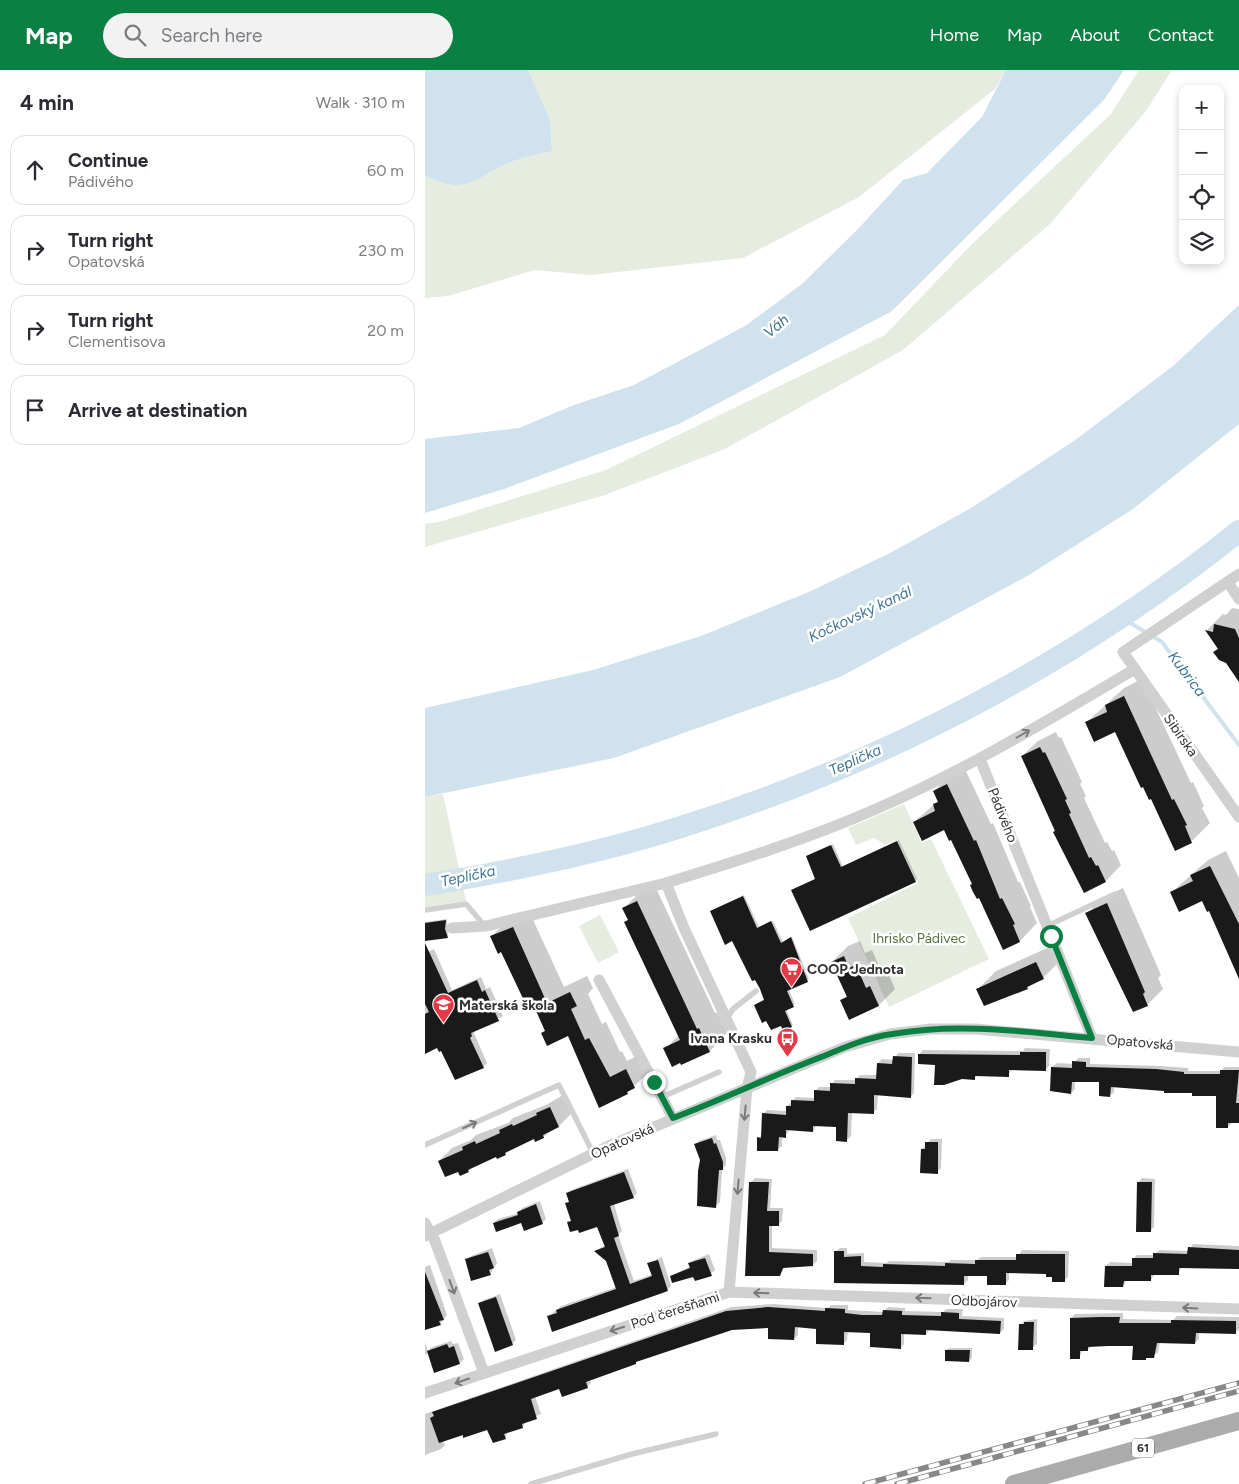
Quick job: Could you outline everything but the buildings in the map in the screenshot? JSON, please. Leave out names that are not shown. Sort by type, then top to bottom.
[{"type":"main road","name":"61","points":[[1013,1484],[1239,1421]]},
{"type":"street","points":[[1239,574],[1228,582],[1239,599]]},
{"type":"street","name":"Sibírska","points":[[1228,582],[1123,652],[1239,817]]},
{"type":"street","points":[[453,928],[486,926],[666,883],[774,849],[848,820],[981,759],[1135,669]]},
{"type":"street","name":"Pádivého","points":[[981,759],[1092,1038]]},
{"type":"street","points":[[666,883],[683,928],[751,1072],[747,1088]]},
{"type":"street","points":[[599,980],[673,1118]]},
{"type":"street","name":"Opatovská","points":[[427,1231],[593,1153],[673,1118],[845,1047],[890,1034],[931,1029],[975,1029],[1239,1052]]},
{"type":"street","name":"Pod čerešňami","points":[[425,1393],[729,1292],[747,1088]]},
{"type":"street","points":[[427,1231],[484,1373]]},
{"type":"street","name":"Odbojárov","points":[[729,1292],[1239,1309]]},
{"type":"lane","points":[[1047,926],[1115,894]]},
{"type":"lane","points":[[425,910],[466,904],[486,926]]},
{"type":"lane","points":[[727,1020],[733,1009],[756,992]]},
{"type":"lane","points":[[662,1097],[719,1072]]},
{"type":"lane","points":[[425,1145],[559,1085],[593,1153]]},
{"type":"lane","points":[[531,1484],[632,1454],[716,1434]]},
{"type":"green space","points":[[528,70],[1006,70],[995,89],[859,197],[743,258],[591,275],[535,270],[448,296],[425,298],[425,176],[440,182],[463,185],[519,159],[552,151],[550,119]]},
{"type":"green space","points":[[1139,70],[1172,70],[1146,111],[1051,223],[903,350],[725,449],[605,495],[425,547],[425,524],[439,522],[606,470],[885,335],[972,244],[1111,114]]},
{"type":"green space","points":[[443,794],[466,901],[425,907],[425,797]]},
{"type":"green space","name":"Ihrisko Pádivec","points":[[904,804],[922,843],[931,839],[989,959],[889,1007],[848,918],[918,883],[898,840],[886,845],[874,838],[856,845],[848,828]]},
{"type":"green space","points":[[600,915],[619,952],[598,963],[579,926]]},
{"type":"water","points":[[425,70],[528,70],[550,119],[552,151],[514,161],[463,185],[440,182],[425,176]]},
{"type":"water","name":"Váh","points":[[1006,70],[1124,70],[1104,100],[892,311],[679,424],[504,489],[425,513],[425,439],[519,428],[574,405],[634,385],[745,326],[802,284],[858,229],[903,180],[927,173],[982,117]]},
{"type":"water","name":"Kočkovský kanál","points":[[1239,305],[1239,424],[1133,509],[1029,575],[840,677],[614,758],[425,797],[425,708],[593,670],[701,636],[811,591],[892,552],[971,508],[1074,441],[1173,366]]},
{"type":"waterway","name":"Teplička","points":[[425,885],[490,874],[621,845],[759,801],[832,772],[905,740],[975,704],[1044,665],[1112,624],[1177,579],[1239,531]]},
{"type":"waterway","name":"Kubrica","points":[[1122,618],[1162,642],[1239,745]]},
{"type":"railway","points":[[865,1484],[1239,1383]]},
{"type":"railway","points":[[897,1484],[1239,1391]]},
{"type":"place","name":"COOP Jednota","points":[[791,988]]},
{"type":"place","name":"Materská škola","points":[[443,1024]]},
{"type":"place","name":"Ivana Krasku","points":[[788,1057]]},
{"type":"route","points":[[654,1082],[673,1118],[845,1047],[890,1034],[931,1029],[975,1029],[1092,1038],[1051,936]]}]
